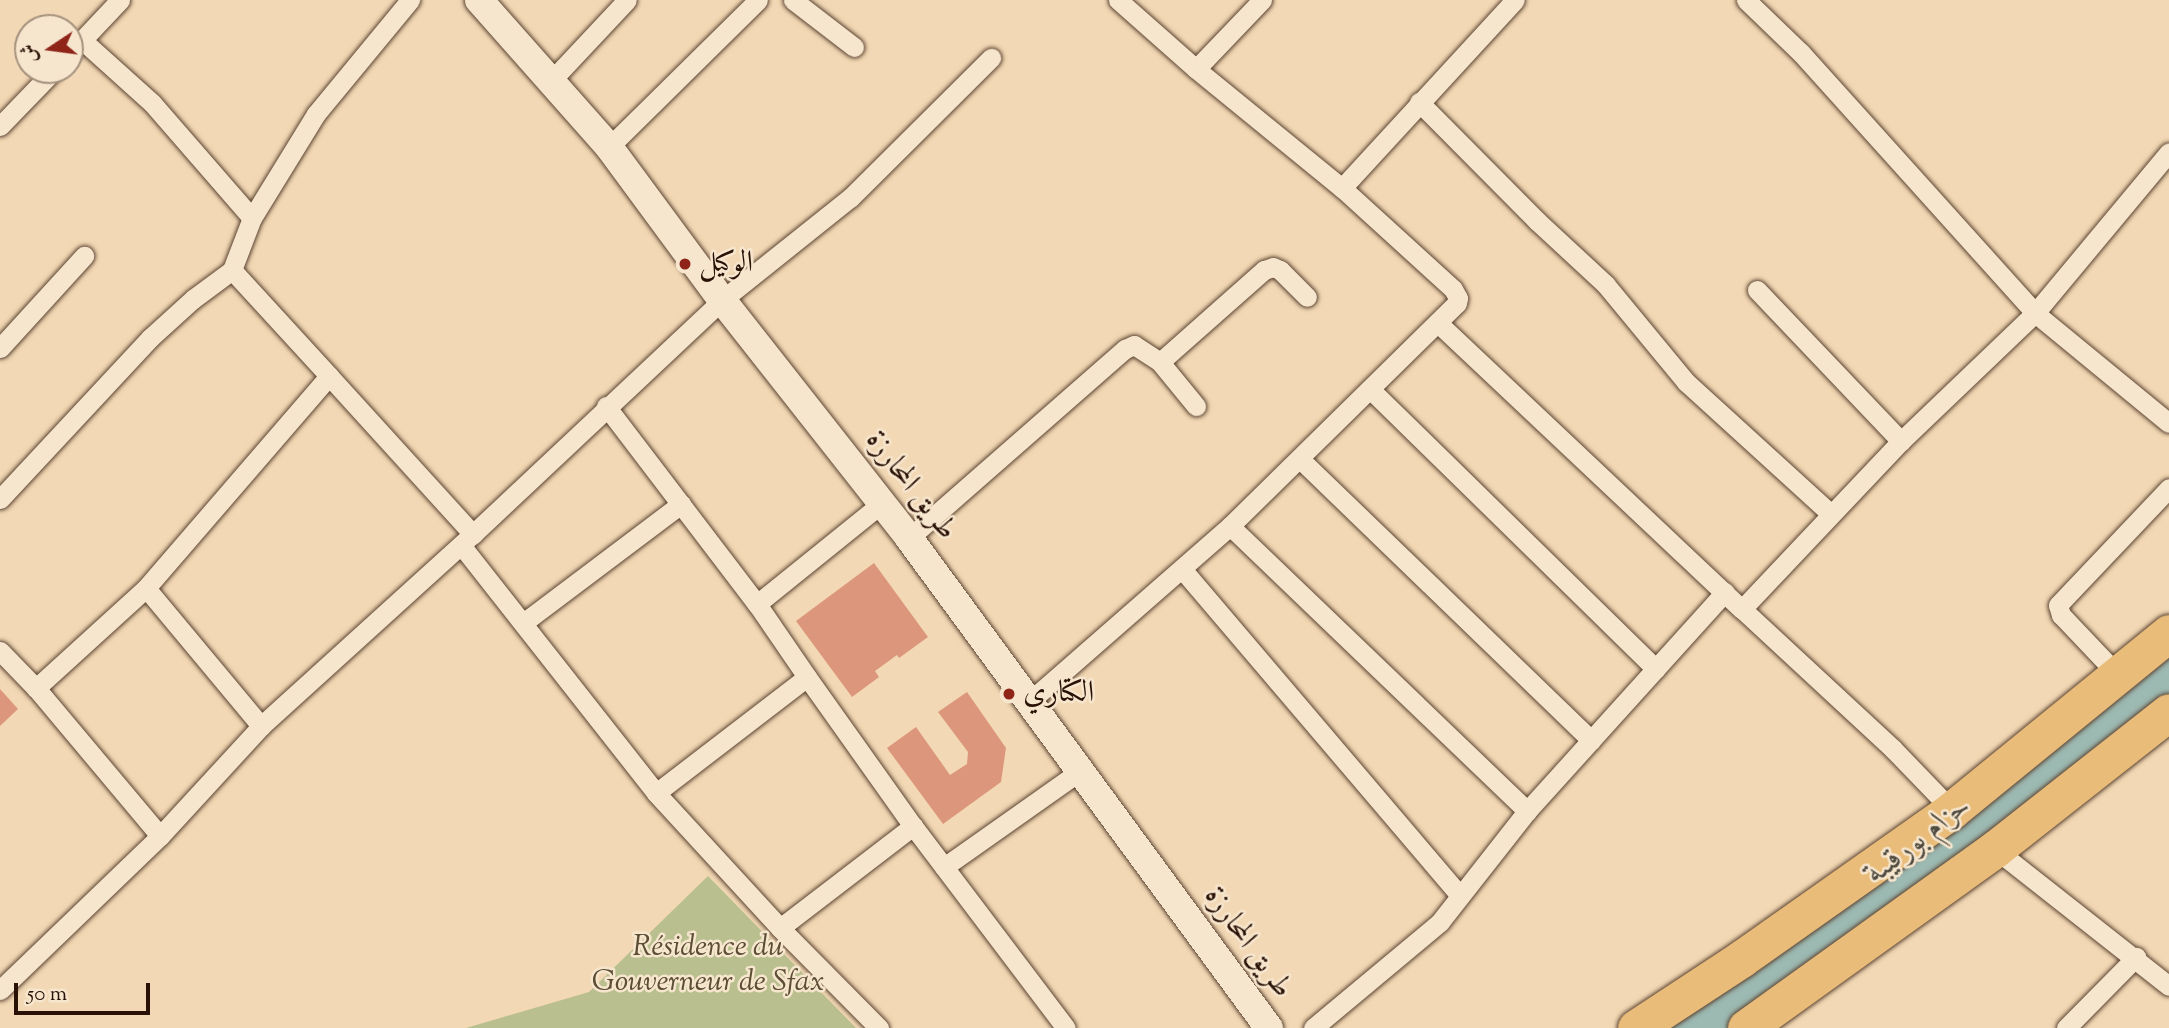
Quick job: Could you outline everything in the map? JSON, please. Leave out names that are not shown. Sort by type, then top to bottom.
[{"type":"highway","points":[[1636,1028],[1721,973],[1952,810],[2169,633]]},
{"type":"highway","points":[[1746,1028],[1995,849],[2169,712]]},
{"type":"main road","name":"طريق المحارزة","points":[[479,0],[609,147],[722,300],[909,538],[1269,1028]]},
{"type":"street","points":[[84,38],[120,0]]},
{"type":"street","points":[[0,499],[150,338],[193,299],[232,270],[252,218],[316,114],[410,0]]},
{"type":"street","points":[[550,82],[627,0]]},
{"type":"street","points":[[609,147],[758,0]]},
{"type":"street","points":[[793,0],[854,47]]},
{"type":"street","points":[[1030,701],[1230,526],[1457,303],[1457,294],[1342,188],[1196,69],[1118,0]]},
{"type":"street","points":[[1196,69],[1262,0]]},
{"type":"street","points":[[1342,188],[1515,0]]},
{"type":"street","points":[[1746,0],[1801,53],[2035,313],[2169,422]]},
{"type":"street","points":[[84,52],[152,103],[252,218]]},
{"type":"street","points":[[0,990],[160,836],[261,726],[467,540],[606,406],[722,300],[850,198],[991,58]]},
{"type":"street","points":[[0,126],[40,84]]},
{"type":"street","points":[[1419,102],[1537,221],[1606,285],[1686,382],[1831,514]]},
{"type":"street","points":[[1742,609],[1901,441],[2035,313],[2169,152]]},
{"type":"street","points":[[0,348],[85,256]]},
{"type":"street","points":[[1160,362],[1264,270],[1273,267],[1280,270],[1307,297]]},
{"type":"street","points":[[232,270],[329,376],[467,540],[523,623],[656,793],[780,928],[879,1028]]},
{"type":"street","points":[[1758,290],[1901,441]]},
{"type":"street","points":[[1438,323],[1893,749],[1952,810]]},
{"type":"street","points":[[909,538],[1125,349],[1134,345],[1160,362],[1196,406]]},
{"type":"street","points":[[36,688],[146,588],[329,376]]},
{"type":"street","points":[[1370,389],[1656,669]]},
{"type":"street","points":[[606,406],[757,604],[913,826],[1066,1028]]},
{"type":"street","points":[[1300,458],[1591,740]]},
{"type":"street","points":[[2118,675],[2061,615],[2058,605],[2169,488]]},
{"type":"street","points":[[757,604],[882,503]]},
{"type":"street","points":[[523,623],[681,505]]},
{"type":"street","points":[[1230,526],[1527,811]]},
{"type":"street","points":[[1182,569],[1459,894]]},
{"type":"street","points":[[146,588],[261,726]]},
{"type":"street","points":[[1312,1028],[1440,922],[1459,894],[1527,811],[1725,592]]},
{"type":"street","points":[[0,651],[36,688],[160,836]]},
{"type":"street","points":[[656,793],[807,677]]},
{"type":"street","points":[[944,867],[1080,771]]},
{"type":"street","points":[[780,928],[913,826]]},
{"type":"street","points":[[1995,849],[2136,957],[2169,986]]},
{"type":"street","points":[[2066,1028],[2136,957]]},
{"type":"green space","name":"Résidence du Gouverneur de Sfax","points":[[708,876],[856,1028],[466,1028],[589,992]]},
{"type":"water","name":"حزام بورقيبة","points":[[2169,650],[2169,701],[1808,974],[1727,1028],[1656,1028]]},
{"type":"building","points":[[874,563],[928,637],[875,671],[879,677],[852,697],[796,621]]},
{"type":"building","points":[[0,689],[18,709],[0,726]]},
{"type":"building","points":[[967,692],[1006,748],[1001,782],[943,824],[887,748],[916,727],[950,775],[967,764],[968,752],[938,712]]},
{"type":"place","name":"الوكيل","points":[[685,264]]},
{"type":"place","name":"الكتاري","points":[[1009,694]]}]
